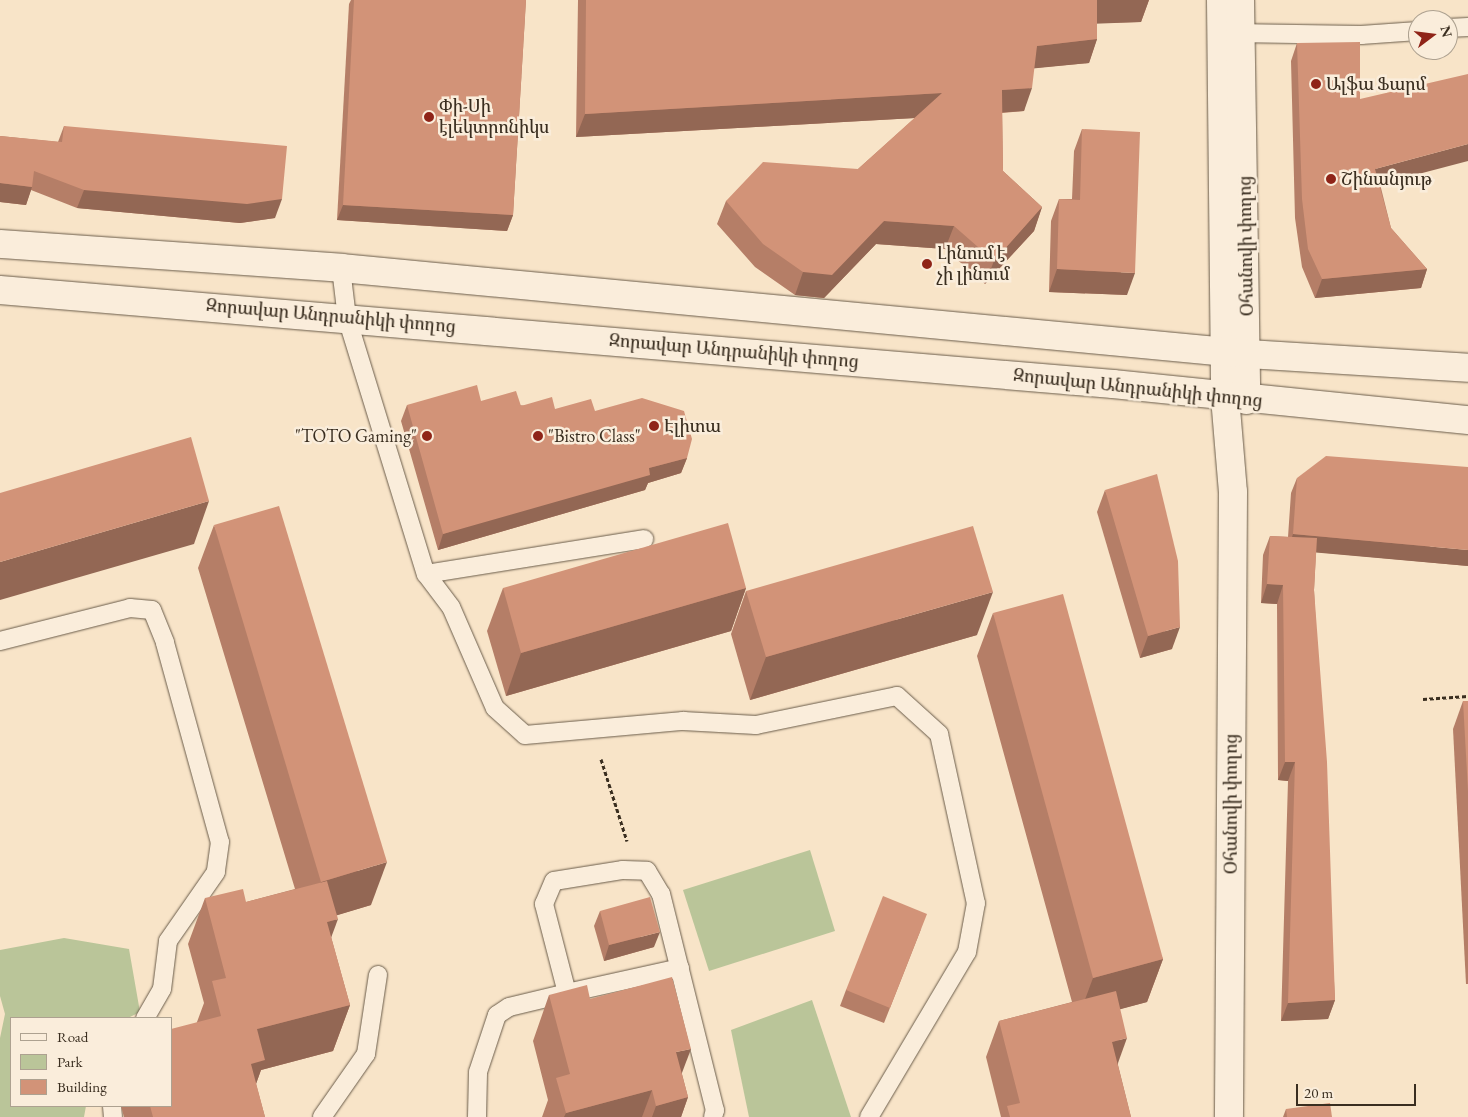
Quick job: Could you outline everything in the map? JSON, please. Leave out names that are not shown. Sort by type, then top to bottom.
[{"type":"main road","name":"Օհանովի փողոց","points":[[1221,0],[1231,33],[1237,353],[1233,492],[1227,1116]]},
{"type":"main road","name":"Օհանովի փողոց","points":[[1231,33],[1240,0]]},
{"type":"main road","points":[[0,244],[341,268],[1237,353],[1468,368]]},
{"type":"main road","name":"Զորավար Անդրանիկի փողոց","points":[[0,290],[1113,384],[1236,399],[1468,420]]},
{"type":"lane","points":[[1231,33],[1360,35],[1408,32]]},
{"type":"lane","points":[[341,268],[347,318],[426,574],[451,606],[495,708],[525,735],[683,721],[756,725],[897,696],[939,734],[976,903],[967,952],[869,1117]]},
{"type":"lane","points":[[426,574],[644,539]]},
{"type":"lane","points":[[0,641],[130,608],[152,610],[165,643],[220,842],[216,872],[168,941],[162,989],[146,1017]]},
{"type":"lane","points":[[567,993],[544,904],[554,881],[636,870],[647,871],[661,894],[715,1110],[713,1117]]},
{"type":"lane","points":[[477,1117],[478,1072],[497,1015],[509,1007],[680,968]]},
{"type":"lane","points":[[322,1117],[366,1054],[378,975]]},
{"type":"path","points":[[1423,699],[1468,696]]},
{"type":"path","points":[[592,730],[636,870]]},
{"type":"green space","points":[[810,850],[835,931],[709,971],[683,890]]},
{"type":"green space","points":[[64,938],[129,949],[140,1012],[130,1017],[10,1017],[10,1107],[86,1107],[84,1117],[0,1117],[0,1038],[5,1014],[0,996],[0,950]]},
{"type":"green space","points":[[812,1000],[851,1117],[749,1117],[731,1030]]},
{"type":"building","name":"Փի-Սի էլեկտրոնիկս","points":[[354,0],[526,0],[513,215],[343,205]]},
{"type":"building","points":[[586,0],[1097,0],[1097,39],[1037,46],[1032,88],[1002,90],[1003,171],[1042,207],[994,261],[954,226],[884,221],[832,275],[803,272],[763,244],[726,201],[763,162],[858,169],[942,93],[585,114]]},
{"type":"building","points":[[1360,42],[1360,99],[1468,74],[1468,144],[1375,169],[1391,228],[1427,269],[1322,279],[1308,249],[1302,199],[1297,43]]},
{"type":"building","points":[[64,126],[287,146],[282,199],[247,204],[84,190],[34,171],[32,187],[0,183],[0,136],[62,142]]},
{"type":"building","points":[[1082,129],[1140,132],[1135,273],[1057,269],[1059,199],[1080,200]]},
{"type":"building","points":[[477,385],[481,401],[516,391],[521,406],[552,397],[555,409],[591,399],[595,411],[642,398],[684,411],[692,439],[687,458],[649,468],[650,475],[443,534],[407,405]]},
{"type":"building","points":[[191,437],[209,501],[0,562],[0,493]]},
{"type":"building","points":[[1326,456],[1468,467],[1468,550],[1293,534],[1297,478]]},
{"type":"building","points":[[1157,474],[1178,561],[1180,627],[1148,636],[1105,490]]},
{"type":"building","points":[[279,506],[387,862],[321,882],[214,525]]},
{"type":"building","points":[[728,523],[746,588],[521,653],[503,588]]},
{"type":"building","points":[[973,526],[993,592],[766,657],[746,591]]},
{"type":"building","points":[[1270,536],[1317,538],[1314,590],[1327,762],[1335,1000],[1288,1003],[1295,762],[1285,762],[1283,585],[1267,584]]},
{"type":"building","points":[[1063,594],[1163,959],[1093,978],[993,613]]},
{"type":"building","points":[[1463,701],[1468,701],[1468,791]]},
{"type":"building","points":[[327,881],[338,919],[327,922],[350,1005],[257,1029],[265,1060],[251,1064],[265,1117],[153,1117],[150,1107],[172,1107],[172,1029],[221,1016],[212,981],[226,978],[205,898],[243,889],[246,902]]},
{"type":"building","points":[[883,896],[927,914],[890,1008],[846,990]]},
{"type":"building","points":[[650,897],[660,932],[609,945],[600,911]]},
{"type":"building","points":[[672,977],[691,1049],[676,1052],[688,1097],[656,1106],[652,1090],[566,1113],[556,1078],[570,1074],[549,995],[587,985],[590,999]]},
{"type":"building","points":[[1116,991],[1127,1038],[1112,1042],[1131,1117],[1010,1117],[1007,1106],[1020,1103],[999,1021]]},
{"type":"building","points":[[1330,1103],[1332,1117],[1287,1117],[1286,1109]]},
{"type":"place","name":"Ալֆա Ֆարմ","points":[[1316,84]]},
{"type":"place","name":"Փի-Սի էլեկտրոնիկս","points":[[429,117]]},
{"type":"place","name":"Շինանյութ","points":[[1331,179]]},
{"type":"place","name":"Լինում է չի լինում","points":[[927,264]]},
{"type":"place","name":"Էլիտա","points":[[654,426]]},
{"type":"place","name":"\"TOTO Gaming\"","points":[[427,436]]},
{"type":"place","name":"\"Bistro Class\"","points":[[538,436]]}]
